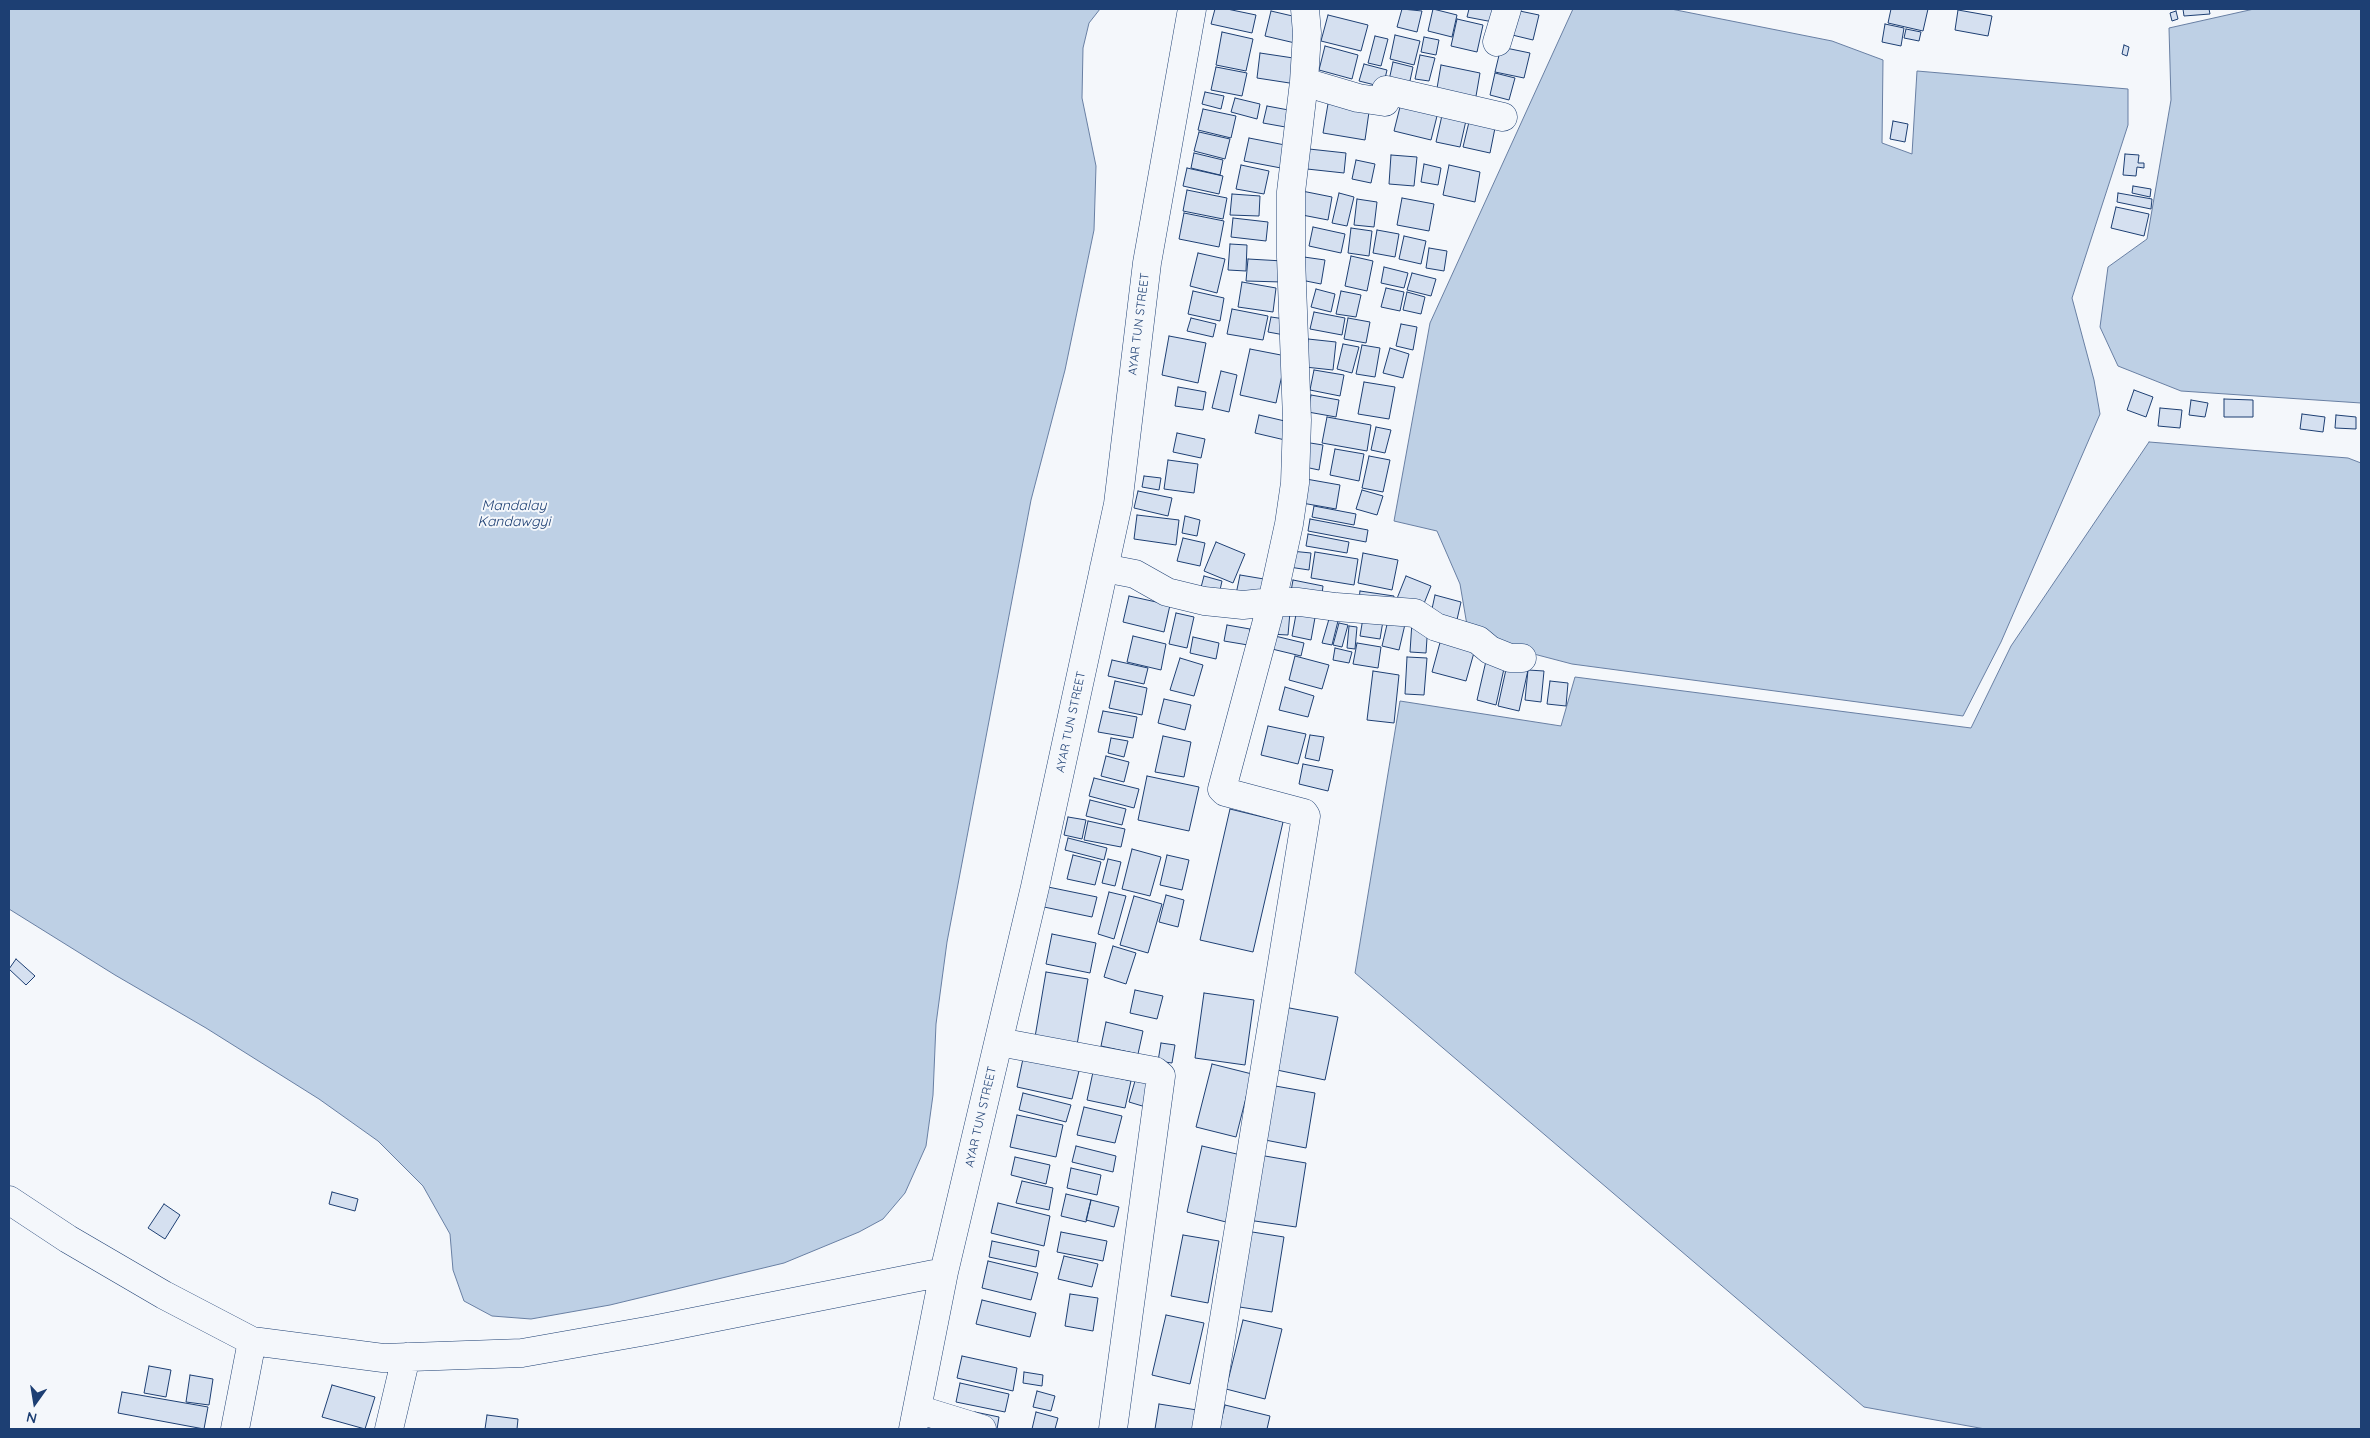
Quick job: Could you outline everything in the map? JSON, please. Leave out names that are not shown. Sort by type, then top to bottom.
[{"type":"street","name":"AYAR TUN STREET","points":[[915,1419],[944,1272],[1035,887],[1118,504],[1147,263],[1192,9]]},
{"type":"street","points":[[1206,1429],[1306,816],[1304,813],[1225,792],[1222,789],[1272,602],[1289,524],[1295,483],[1297,420],[1291,257],[1291,192],[1304,82],[1307,33],[1305,9]]},
{"type":"street","points":[[1497,42],[1507,9]]},
{"type":"street","points":[[1304,82],[1358,98],[1385,102],[1386,90],[1503,117]]},
{"type":"street","points":[[1104,568],[1135,574],[1167,592],[1204,601],[1243,605],[1299,602],[1415,613],[1436,627],[1478,640],[1490,650],[1510,658],[1522,658]]},
{"type":"street","points":[[999,1042],[1155,1071],[1161,1076],[1113,1429]]},
{"type":"street","points":[[9,1200],[68,1239],[156,1291],[252,1341],[383,1358],[522,1353],[652,1330],[944,1272]]},
{"type":"street","points":[[235,1429],[252,1341]]},
{"type":"street","points":[[389,1429],[406,1357]]},
{"type":"street","points":[[915,1419],[982,1429]]},
{"type":"water","name":"Mandalay Kandawgyi","points":[[9,9],[1100,9],[1089,23],[1083,48],[1082,98],[1096,166],[1094,230],[1065,370],[1031,500],[947,942],[936,1024],[933,1095],[926,1146],[905,1193],[883,1219],[859,1232],[784,1263],[610,1305],[531,1319],[492,1316],[464,1301],[453,1270],[450,1234],[423,1186],[378,1141],[319,1099],[9,909]]},
{"type":"water","points":[[1573,9],[1671,9],[1832,41],[1883,60],[1882,143],[1912,154],[1917,71],[2128,89],[2128,125],[2072,298],[2094,380],[2100,414],[2001,642],[1963,716],[1572,664],[1469,637],[1460,584],[1437,531],[1394,521],[1430,323]]},
{"type":"water","points":[[2254,9],[2361,9],[2361,403],[2181,391],[2118,366],[2100,327],[2108,267],[2147,239],[2171,100],[2169,28]]},
{"type":"water","points":[[2149,442],[2348,458],[2361,463],[2361,1429],[1985,1429],[1864,1407],[1355,973],[1400,701],[1561,726],[1575,677],[1971,728],[2011,646]]},
{"type":"building","points":[[1215,9],[1227,9],[1256,15],[1252,33],[1211,24]]},
{"type":"building","points":[[1402,9],[1422,11],[1417,32],[1397,27]]},
{"type":"building","points":[[1433,9],[1457,15],[1452,37],[1428,31]]},
{"type":"building","points":[[1469,9],[1496,9],[1493,22],[1467,17]]},
{"type":"building","points":[[1510,9],[1539,15],[1533,40],[1504,33]]},
{"type":"building","points":[[1891,9],[1928,9],[1923,31],[1888,23]]},
{"type":"building","points":[[2183,9],[2209,9],[2210,14],[2184,16]]},
{"type":"building","points":[[1958,10],[1992,16],[1988,36],[1955,30]]},
{"type":"building","points":[[1271,11],[1301,18],[1295,43],[1265,36]]},
{"type":"building","points":[[2176,11],[2178,19],[2172,21],[2170,13]]},
{"type":"building","points":[[1328,15],[1368,25],[1361,51],[1321,41]]},
{"type":"building","points":[[1457,19],[1483,25],[1477,52],[1451,46]]},
{"type":"building","points":[[1885,24],[1904,28],[1901,46],[1882,42]]},
{"type":"building","points":[[1906,29],[1921,32],[1919,41],[1904,38]]},
{"type":"building","points":[[1222,32],[1253,39],[1246,71],[1216,65]]},
{"type":"building","points":[[1395,35],[1420,41],[1414,65],[1390,59]]},
{"type":"building","points":[[1375,36],[1388,39],[1381,66],[1368,63]]},
{"type":"building","points":[[1424,37],[1439,40],[1436,55],[1421,52]]},
{"type":"building","points":[[2124,45],[2129,47],[2127,56],[2122,54]]},
{"type":"building","points":[[1325,46],[1358,55],[1352,79],[1319,70]]},
{"type":"building","points":[[1501,47],[1530,53],[1524,78],[1495,72]]},
{"type":"building","points":[[1260,53],[1300,59],[1296,84],[1257,78]]},
{"type":"building","points":[[1420,55],[1435,58],[1429,81],[1415,79]]},
{"type":"building","points":[[1393,62],[1413,67],[1408,90],[1388,85]]},
{"type":"building","points":[[1364,64],[1387,70],[1383,87],[1359,81]]},
{"type":"building","points":[[1441,65],[1480,73],[1475,102],[1436,94]]},
{"type":"building","points":[[1216,67],[1247,73],[1242,96],[1211,90]]},
{"type":"building","points":[[1495,73],[1515,78],[1509,100],[1490,95]]},
{"type":"building","points":[[1205,92],[1224,96],[1221,109],[1202,104]]},
{"type":"building","points":[[1235,98],[1260,104],[1257,119],[1231,112]]},
{"type":"building","points":[[1329,98],[1370,105],[1365,140],[1323,133]]},
{"type":"building","points":[[1402,99],[1439,108],[1431,140],[1394,131]]},
{"type":"building","points":[[1267,106],[1294,111],[1291,128],[1263,123]]},
{"type":"building","points":[[1203,109],[1236,116],[1231,138],[1198,130]]},
{"type":"building","points":[[1443,111],[1467,116],[1460,147],[1436,142]]},
{"type":"building","points":[[1893,121],[1908,124],[1905,142],[1890,139]]},
{"type":"building","points":[[1469,122],[1495,128],[1490,153],[1463,147]]},
{"type":"building","points":[[1199,132],[1230,139],[1225,159],[1194,151]]},
{"type":"building","points":[[1249,138],[1285,145],[1281,168],[1244,161]]},
{"type":"building","points":[[1309,149],[1346,153],[1344,173],[1307,169]]},
{"type":"building","points":[[1194,153],[1223,160],[1220,175],[1191,168]]},
{"type":"building","points":[[2125,154],[2139,155],[2138,163],[2144,163],[2144,168],[2137,167],[2136,176],[2123,175]]},
{"type":"building","points":[[1391,155],[1417,157],[1414,186],[1389,184]]},
{"type":"building","points":[[1356,160],[1375,164],[1371,183],[1352,179]]},
{"type":"building","points":[[1424,164],[1441,168],[1438,185],[1421,182]]},
{"type":"building","points":[[1241,165],[1269,171],[1264,194],[1236,189]]},
{"type":"building","points":[[1449,165],[1480,172],[1475,202],[1443,195]]},
{"type":"building","points":[[1187,168],[1223,176],[1219,194],[1183,186]]},
{"type":"building","points":[[2133,186],[2151,189],[2150,197],[2132,193]]},
{"type":"building","points":[[1187,190],[1227,198],[1223,219],[1183,211]]},
{"type":"building","points":[[1302,191],[1332,197],[1328,220],[1297,214]]},
{"type":"building","points":[[1339,193],[1354,197],[1347,226],[1332,223]]},
{"type":"building","points":[[2118,193],[2152,199],[2151,209],[2117,202]]},
{"type":"building","points":[[1232,194],[1260,196],[1259,216],[1230,215]]},
{"type":"building","points":[[1402,198],[1434,204],[1429,231],[1397,225]]},
{"type":"building","points":[[1357,199],[1377,202],[1374,227],[1354,225]]},
{"type":"building","points":[[2116,207],[2149,214],[2144,236],[2111,228]]},
{"type":"building","points":[[1184,213],[1224,221],[1219,247],[1179,239]]},
{"type":"building","points":[[1233,218],[1268,222],[1266,241],[1231,237]]},
{"type":"building","points":[[1313,227],[1345,234],[1341,253],[1309,246]]},
{"type":"building","points":[[1351,228],[1372,231],[1369,256],[1348,253]]},
{"type":"building","points":[[1377,230],[1399,234],[1395,257],[1373,253]]},
{"type":"building","points":[[1404,236],[1426,241],[1421,264],[1399,259]]},
{"type":"building","points":[[1230,244],[1247,245],[1246,271],[1228,270]]},
{"type":"building","points":[[1429,248],[1447,251],[1444,271],[1426,268]]},
{"type":"building","points":[[1198,253],[1225,259],[1217,293],[1190,286]]},
{"type":"building","points":[[1351,256],[1373,261],[1367,291],[1345,286]]},
{"type":"building","points":[[1304,257],[1325,260],[1321,284],[1301,280]]},
{"type":"building","points":[[1248,259],[1283,261],[1282,282],[1246,281]]},
{"type":"building","points":[[1384,267],[1408,273],[1404,288],[1381,283]]},
{"type":"building","points":[[1412,273],[1436,279],[1431,296],[1407,290]]},
{"type":"building","points":[[1242,282],[1276,288],[1273,312],[1238,307]]},
{"type":"building","points":[[1386,288],[1404,292],[1400,311],[1381,307]]},
{"type":"building","points":[[1316,289],[1335,294],[1331,312],[1311,307]]},
{"type":"building","points":[[1193,291],[1224,298],[1220,321],[1188,314]]},
{"type":"building","points":[[1341,291],[1361,295],[1356,317],[1336,314]]},
{"type":"building","points":[[1407,292],[1425,297],[1421,314],[1403,310]]},
{"type":"building","points":[[1232,309],[1268,316],[1263,340],[1227,334]]},
{"type":"building","points":[[1314,312],[1345,318],[1342,335],[1310,329]]},
{"type":"building","points":[[1271,317],[1292,320],[1290,336],[1268,332]]},
{"type":"building","points":[[1191,318],[1216,324],[1213,337],[1187,331]]},
{"type":"building","points":[[1348,318],[1370,322],[1366,343],[1344,339]]},
{"type":"building","points":[[1401,324],[1417,327],[1413,350],[1396,346]]},
{"type":"building","points":[[1169,336],[1206,343],[1198,383],[1162,375]]},
{"type":"building","points":[[1308,339],[1336,342],[1333,370],[1305,367]]},
{"type":"building","points":[[1343,344],[1359,347],[1352,373],[1337,369]]},
{"type":"building","points":[[1362,345],[1380,348],[1375,377],[1356,374]]},
{"type":"building","points":[[1390,348],[1409,354],[1403,378],[1383,373]]},
{"type":"building","points":[[1250,349],[1286,356],[1276,403],[1240,395]]},
{"type":"building","points":[[1314,370],[1344,375],[1340,396],[1310,390]]},
{"type":"building","points":[[1221,371],[1237,375],[1229,412],[1212,408]]},
{"type":"building","points":[[1364,382],[1395,387],[1389,419],[1358,414]]},
{"type":"building","points":[[1178,387],[1206,392],[1203,410],[1175,406]]},
{"type":"building","points":[[2134,390],[2153,397],[2146,417],[2127,410]]},
{"type":"building","points":[[1311,395],[1339,400],[1336,417],[1308,412]]},
{"type":"building","points":[[2224,399],[2253,400],[2253,417],[2224,417]]},
{"type":"building","points":[[2191,400],[2208,403],[2205,417],[2189,415]]},
{"type":"building","points":[[2160,408],[2182,410],[2180,428],[2158,426]]},
{"type":"building","points":[[2302,414],[2325,417],[2323,432],[2300,429]]},
{"type":"building","points":[[1259,415],[1289,422],[1285,440],[1255,433]]},
{"type":"building","points":[[2336,415],[2356,417],[2356,429],[2335,428]]},
{"type":"building","points":[[1327,417],[1371,425],[1367,451],[1322,443]]},
{"type":"building","points":[[1376,427],[1391,430],[1385,453],[1371,450]]},
{"type":"building","points":[[1177,433],[1205,439],[1201,458],[1173,452]]},
{"type":"building","points":[[1304,442],[1323,445],[1319,470],[1300,466]]},
{"type":"building","points":[[1335,449],[1364,454],[1359,481],[1330,475]]},
{"type":"building","points":[[1369,456],[1390,460],[1383,492],[1362,488]]},
{"type":"building","points":[[1168,460],[1198,464],[1194,493],[1164,489]]},
{"type":"building","points":[[1144,476],[1161,478],[1159,490],[1142,487]]},
{"type":"building","points":[[1306,479],[1340,485],[1336,509],[1302,503]]},
{"type":"building","points":[[1362,490],[1383,496],[1377,515],[1356,509]]},
{"type":"building","points":[[1138,491],[1172,498],[1168,516],[1134,508]]},
{"type":"building","points":[[1314,506],[1356,514],[1354,525],[1312,517]]},
{"type":"building","points":[[1137,515],[1179,520],[1176,545],[1134,539]]},
{"type":"building","points":[[1185,516],[1200,520],[1197,536],[1182,533]]},
{"type":"building","points":[[1310,519],[1368,530],[1366,542],[1308,531]]},
{"type":"building","points":[[1308,534],[1349,542],[1347,553],[1306,546]]},
{"type":"building","points":[[1183,538],[1205,543],[1200,566],[1177,561]]},
{"type":"building","points":[[1216,542],[1245,554],[1233,583],[1204,571]]},
{"type":"building","points":[[1291,551],[1311,553],[1309,570],[1289,567]]},
{"type":"building","points":[[1315,552],[1358,559],[1354,585],[1311,578]]},
{"type":"building","points":[[1363,553],[1398,560],[1392,590],[1358,583]]},
{"type":"building","points":[[1240,575],[1264,579],[1259,604],[1235,599]]},
{"type":"building","points":[[1204,576],[1222,581],[1218,599],[1199,595]]},
{"type":"building","points":[[1406,576],[1431,586],[1421,611],[1396,601]]},
{"type":"building","points":[[1293,580],[1323,586],[1321,602],[1290,597]]},
{"type":"building","points":[[1360,591],[1394,596],[1392,610],[1358,606]]},
{"type":"building","points":[[1435,595],[1461,602],[1456,624],[1430,618]]},
{"type":"building","points":[[1129,596],[1170,605],[1164,632],[1123,622]]},
{"type":"building","points":[[1297,609],[1316,612],[1311,640],[1292,636]]},
{"type":"building","points":[[1271,610],[1290,612],[1288,635],[1269,634]]},
{"type":"building","points":[[1364,612],[1384,615],[1380,639],[1360,636]]},
{"type":"building","points":[[1176,613],[1194,617],[1187,648],[1169,644]]},
{"type":"building","points":[[1389,616],[1406,620],[1399,650],[1382,646]]},
{"type":"building","points":[[1329,619],[1338,621],[1332,645],[1322,643]]},
{"type":"building","points":[[1412,622],[1428,623],[1426,653],[1410,652]]},
{"type":"building","points":[[1339,623],[1348,625],[1342,647],[1333,645]]},
{"type":"building","points":[[1227,625],[1250,629],[1248,645],[1224,641]]},
{"type":"building","points":[[1349,626],[1357,627],[1355,649],[1347,648]]},
{"type":"building","points":[[1133,636],[1166,644],[1161,670],[1127,662]]},
{"type":"building","points":[[1275,636],[1304,643],[1301,656],[1272,649]]},
{"type":"building","points":[[1193,637],[1219,643],[1216,659],[1190,653]]},
{"type":"building","points":[[1441,639],[1475,649],[1466,681],[1432,672]]},
{"type":"building","points":[[1357,643],[1381,647],[1378,668],[1353,664]]},
{"type":"building","points":[[1335,648],[1352,652],[1349,663],[1333,660]]},
{"type":"building","points":[[1295,656],[1329,665],[1322,689],[1289,680]]},
{"type":"building","points":[[1407,657],[1427,658],[1424,695],[1405,694]]},
{"type":"building","points":[[1180,658],[1203,665],[1194,696],[1170,690]]},
{"type":"building","points":[[1112,660],[1148,668],[1144,684],[1108,676]]},
{"type":"building","points":[[1486,661],[1505,664],[1496,705],[1477,700]]},
{"type":"building","points":[[1507,665],[1528,670],[1519,711],[1498,706]]},
{"type":"building","points":[[1528,670],[1544,671],[1541,702],[1525,700]]},
{"type":"building","points":[[1373,671],[1399,675],[1394,723],[1367,720]]},
{"type":"building","points":[[1115,681],[1147,688],[1142,715],[1109,708]]},
{"type":"building","points":[[1550,681],[1568,683],[1566,706],[1547,704]]},
{"type":"building","points":[[1285,687],[1314,696],[1308,717],[1279,710]]},
{"type":"building","points":[[1164,699],[1191,705],[1185,730],[1158,723]]},
{"type":"building","points":[[1103,711],[1137,717],[1133,738],[1098,732]]},
{"type":"building","points":[[1268,726],[1306,734],[1298,764],[1261,755]]},
{"type":"building","points":[[1310,735],[1324,737],[1319,761],[1305,758]]},
{"type":"building","points":[[1163,736],[1191,742],[1184,777],[1155,772]]},
{"type":"building","points":[[1111,738],[1128,741],[1124,757],[1108,753]]},
{"type":"building","points":[[1106,756],[1129,762],[1124,782],[1101,776]]},
{"type":"building","points":[[1303,764],[1333,770],[1328,791],[1299,784]]},
{"type":"building","points":[[1147,776],[1199,787],[1189,831],[1138,820]]},
{"type":"building","points":[[1094,778],[1139,789],[1134,808],[1089,796]]},
{"type":"building","points":[[1090,800],[1126,809],[1122,825],[1086,816]]},
{"type":"building","points":[[1230,809],[1283,822],[1253,952],[1200,940]]},
{"type":"building","points":[[1068,817],[1086,820],[1082,839],[1064,835]]},
{"type":"building","points":[[1088,821],[1125,829],[1121,847],[1084,840]]},
{"type":"building","points":[[1068,838],[1107,848],[1104,860],[1065,850]]},
{"type":"building","points":[[1132,849],[1161,857],[1150,896],[1122,889]]},
{"type":"building","points":[[1073,855],[1101,862],[1095,885],[1067,879]]},
{"type":"building","points":[[1167,855],[1189,860],[1182,890],[1160,885]]},
{"type":"building","points":[[1108,859],[1121,862],[1115,886],[1102,883]]},
{"type":"building","points":[[1048,887],[1097,897],[1092,917],[1044,907]]},
{"type":"building","points":[[1109,892],[1126,896],[1114,939],[1098,934]]},
{"type":"building","points":[[1166,895],[1184,900],[1178,927],[1159,922]]},
{"type":"building","points":[[1134,896],[1162,904],[1148,953],[1120,945]]},
{"type":"building","points":[[1052,934],[1096,943],[1090,973],[1046,964]]},
{"type":"building","points":[[1113,946],[1136,953],[1126,984],[1104,977]]},
{"type":"building","points":[[16,959],[35,976],[26,985],[9,969]]},
{"type":"building","points":[[1046,972],[1088,979],[1076,1051],[1034,1043]]},
{"type":"building","points":[[1135,990],[1163,996],[1157,1019],[1130,1013]]},
{"type":"building","points":[[1204,993],[1254,1000],[1245,1065],[1195,1058]]},
{"type":"building","points":[[1284,1007],[1338,1017],[1325,1080],[1272,1069]]},
{"type":"building","points":[[1106,1022],[1143,1031],[1138,1054],[1101,1046]]},
{"type":"building","points":[[1161,1043],[1175,1045],[1172,1063],[1158,1061]]},
{"type":"building","points":[[1024,1054],[1080,1067],[1072,1099],[1017,1087]]},
{"type":"building","points":[[1212,1064],[1252,1074],[1236,1137],[1196,1127]]},
{"type":"building","points":[[1093,1072],[1131,1081],[1125,1108],[1087,1100]]},
{"type":"building","points":[[1137,1074],[1156,1080],[1149,1108],[1129,1102]]},
{"type":"building","points":[[1264,1084],[1315,1093],[1306,1148],[1255,1138]]},
{"type":"building","points":[[1023,1093],[1071,1105],[1066,1122],[1019,1110]]},
{"type":"building","points":[[1084,1107],[1122,1116],[1115,1143],[1077,1135]]},
{"type":"building","points":[[1017,1115],[1063,1125],[1056,1157],[1010,1147]]},
{"type":"building","points":[[1076,1146],[1116,1156],[1113,1172],[1072,1162]]},
{"type":"building","points":[[1202,1146],[1241,1155],[1226,1222],[1187,1212]]},
{"type":"building","points":[[1259,1155],[1306,1163],[1296,1227],[1248,1220]]},
{"type":"building","points":[[1015,1157],[1050,1165],[1046,1184],[1011,1175]]},
{"type":"building","points":[[1071,1168],[1101,1175],[1097,1195],[1067,1188]]},
{"type":"building","points":[[1022,1181],[1053,1188],[1049,1210],[1016,1203]]},
{"type":"building","points":[[332,1192],[358,1199],[355,1211],[329,1204]]},
{"type":"building","points":[[1066,1194],[1091,1200],[1086,1222],[1061,1216]]},
{"type":"building","points":[[1091,1200],[1119,1207],[1114,1227],[1086,1220]]},
{"type":"building","points":[[998,1203],[1050,1216],[1044,1246],[991,1233]]},
{"type":"building","points":[[164,1204],[180,1215],[165,1239],[148,1228]]},
{"type":"building","points":[[1246,1231],[1284,1237],[1272,1312],[1233,1306]]},
{"type":"building","points":[[1061,1232],[1107,1241],[1103,1261],[1057,1252]]},
{"type":"building","points":[[1183,1235],[1219,1241],[1208,1303],[1171,1296]]},
{"type":"building","points":[[992,1241],[1039,1251],[1036,1267],[989,1257]]},
{"type":"building","points":[[1064,1256],[1098,1264],[1092,1287],[1058,1279]]},
{"type":"building","points":[[988,1261],[1038,1273],[1031,1300],[982,1288]]},
{"type":"building","points":[[1070,1294],[1098,1298],[1093,1331],[1065,1326]]},
{"type":"building","points":[[982,1300],[1036,1313],[1030,1337],[976,1324]]},
{"type":"building","points":[[1166,1315],[1204,1323],[1190,1384],[1152,1375]]},
{"type":"building","points":[[1243,1320],[1282,1329],[1265,1399],[1226,1389]]},
{"type":"building","points":[[962,1356],[1017,1368],[1013,1391],[957,1378]]},
{"type":"building","points":[[149,1366],[171,1370],[166,1397],[144,1393]]},
{"type":"building","points":[[1024,1372],[1043,1375],[1042,1386],[1023,1383]]},
{"type":"building","points":[[190,1375],[213,1379],[209,1405],[186,1402]]},
{"type":"building","points":[[960,1383],[1009,1394],[1005,1412],[956,1402]]},
{"type":"building","points":[[332,1385],[375,1397],[365,1429],[322,1417]]},
{"type":"building","points":[[1037,1391],[1055,1396],[1051,1411],[1033,1407]]},
{"type":"building","points":[[122,1392],[208,1407],[204,1429],[118,1413]]},
{"type":"building","points":[[1159,1404],[1197,1410],[1194,1429],[1155,1429]]},
{"type":"building","points":[[1225,1405],[1270,1416],[1267,1429],[1219,1429]]},
{"type":"building","points":[[975,1412],[999,1417],[997,1429],[973,1424]]},
{"type":"building","points":[[1036,1412],[1058,1418],[1055,1429],[1032,1429]]},
{"type":"building","points":[[487,1415],[518,1419],[517,1429],[485,1429]]}]
